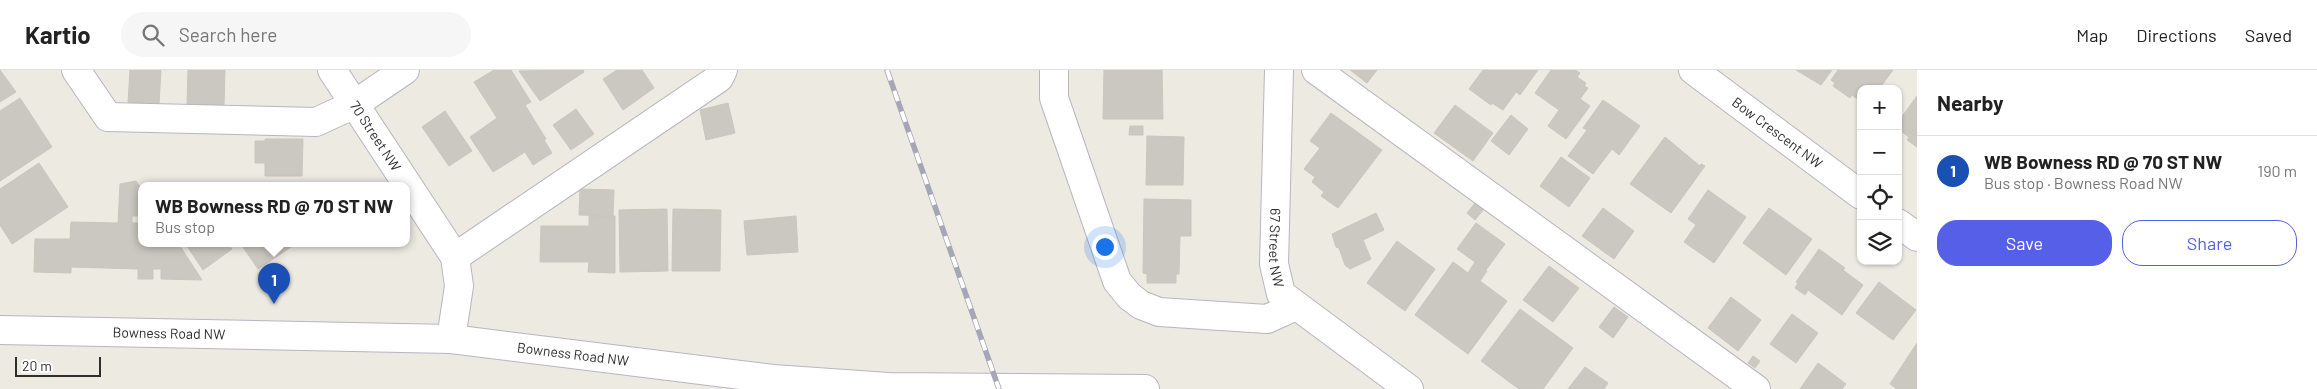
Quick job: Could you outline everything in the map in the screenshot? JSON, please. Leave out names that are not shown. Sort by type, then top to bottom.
[{"type":"street","points":[[76,70],[108,117],[316,122],[355,104],[406,70]]},
{"type":"street","name":"70 Street NW","points":[[332,70],[406,182]]},
{"type":"street","points":[[455,257],[719,78],[723,70]]},
{"type":"street","points":[[1054,70],[1054,98],[1117,281],[1129,296],[1142,305],[1160,312],[1267,319],[1296,306]]},
{"type":"street","name":"67 Street NW","points":[[1279,70],[1274,264],[1281,294],[1409,389]]},
{"type":"street","points":[[1316,70],[1756,389]]},
{"type":"street","name":"Bow Crescent NW","points":[[1693,70],[1857,192]]},
{"type":"street","name":"70 Street NW","points":[[410,188],[455,257],[459,286],[451,339]]},
{"type":"street","points":[[1902,226],[1917,237]]},
{"type":"street","name":"Bowness Road NW","points":[[0,330],[451,339],[773,379],[888,387],[1145,389]]},
{"type":"building","points":[[0,70],[16,92],[0,102]]},
{"type":"building","points":[[130,70],[161,70],[159,104],[128,102]]},
{"type":"building","points":[[188,70],[225,70],[224,106],[187,105]]},
{"type":"building","points":[[494,70],[511,70],[531,102],[525,105],[546,139],[544,140],[552,153],[533,165],[525,152],[493,172],[470,137],[497,118],[474,82]]},
{"type":"building","points":[[583,70],[584,72],[540,101],[519,71]]},
{"type":"building","points":[[617,70],[642,70],[654,88],[623,110],[603,79]]},
{"type":"building","points":[[1104,70],[1162,70],[1163,119],[1103,119]]},
{"type":"building","points":[[1350,70],[1377,70],[1367,83]]},
{"type":"building","points":[[1483,70],[1538,70],[1520,95],[1516,92],[1503,110],[1492,103],[1491,105],[1469,89]]},
{"type":"building","points":[[1551,70],[1575,70],[1580,73],[1577,77],[1586,83],[1584,86],[1588,88],[1580,99],[1590,106],[1566,139],[1548,126],[1559,110],[1535,93]]},
{"type":"building","points":[[1796,70],[1832,70],[1821,85]]},
{"type":"building","points":[[1838,70],[1893,70],[1882,85],[1857,85],[1857,99],[1852,95],[1850,98],[1833,86],[1835,83],[1831,80]]},
{"type":"building","points":[[1917,96],[1917,147],[1907,140],[1909,137],[1902,132],[1902,117]]},
{"type":"building","points":[[20,98],[52,147],[0,181],[0,111]]},
{"type":"building","points":[[1603,100],[1640,126],[1619,155],[1612,149],[1593,174],[1568,156],[1587,130],[1583,128]]},
{"type":"building","points":[[728,103],[735,133],[706,140],[700,110]]},
{"type":"building","points":[[1455,105],[1493,133],[1473,161],[1434,133]]},
{"type":"building","points":[[576,109],[594,134],[571,150],[553,125]]},
{"type":"building","points":[[445,111],[472,151],[449,166],[422,127]]},
{"type":"building","points":[[1331,113],[1382,150],[1338,208],[1321,196],[1324,192],[1312,182],[1315,177],[1304,169],[1320,148],[1310,141]]},
{"type":"building","points":[[1511,115],[1528,129],[1509,155],[1491,141]]},
{"type":"building","points":[[1130,126],[1143,126],[1143,135],[1129,135]]},
{"type":"building","points":[[1147,136],[1184,137],[1183,185],[1146,185]]},
{"type":"building","points":[[1665,137],[1700,166],[1701,164],[1705,166],[1671,213],[1630,184]]},
{"type":"building","points":[[265,139],[303,139],[302,176],[265,176],[265,163],[255,163],[255,141],[265,141]]},
{"type":"building","points":[[1561,157],[1590,178],[1569,207],[1540,186]]},
{"type":"building","points":[[39,163],[68,207],[12,244],[0,225],[0,189]]},
{"type":"building","points":[[136,181],[138,184],[138,216],[132,216],[132,223],[138,223],[138,247],[181,247],[202,280],[161,279],[161,269],[153,269],[153,279],[138,279],[138,269],[71,267],[71,273],[34,272],[35,239],[70,239],[71,222],[118,223],[120,184]]},
{"type":"building","points":[[580,189],[614,190],[613,216],[579,215]]},
{"type":"building","points":[[1708,190],[1746,217],[1714,263],[1684,242],[1696,225],[1688,219]]},
{"type":"building","points":[[1144,199],[1191,200],[1191,236],[1180,236],[1179,274],[1176,274],[1176,283],[1147,283],[1147,274],[1143,273]]},
{"type":"building","points":[[1475,203],[1484,209],[1475,220],[1467,213]]},
{"type":"building","points":[[1603,208],[1634,231],[1614,259],[1582,236]]},
{"type":"building","points":[[1769,208],[1812,239],[1786,275],[1743,243]]},
{"type":"building","points":[[667,209],[668,271],[620,272],[619,210]]},
{"type":"building","points":[[673,209],[721,210],[720,271],[672,271]]},
{"type":"building","points":[[1376,213],[1384,230],[1363,240],[1371,259],[1350,269],[1345,265],[1332,234]]},
{"type":"building","points":[[589,216],[615,216],[615,273],[588,272],[589,262],[540,262],[541,226],[589,226]]},
{"type":"building","points":[[796,216],[798,252],[747,255],[744,221]]},
{"type":"building","points":[[1476,223],[1505,244],[1486,270],[1457,249]]},
{"type":"building","points":[[1397,241],[1435,269],[1405,311],[1367,283]]},
{"type":"building","points":[[188,247],[230,247],[232,249],[203,270]]},
{"type":"building","points":[[243,247],[291,247],[258,269]]},
{"type":"building","points":[[1819,249],[1845,268],[1843,270],[1863,285],[1842,315],[1808,290],[1805,295],[1795,288],[1798,283],[1796,282]]},
{"type":"building","points":[[1453,262],[1468,273],[1475,262],[1487,271],[1480,281],[1507,301],[1468,354],[1415,315]]},
{"type":"building","points":[[1549,266],[1579,288],[1553,322],[1523,300]]},
{"type":"building","points":[[1879,282],[1916,310],[1893,340],[1856,313]]},
{"type":"building","points":[[1731,297],[1761,320],[1738,351],[1708,328]]},
{"type":"building","points":[[1614,307],[1628,317],[1613,338],[1599,327]]},
{"type":"building","points":[[1520,309],[1573,348],[1543,389],[1519,389],[1481,361]]},
{"type":"building","points":[[1792,314],[1818,333],[1796,363],[1770,344]]},
{"type":"building","points":[[1917,343],[1917,389],[1897,389],[1890,384]]},
{"type":"building","points":[[1753,356],[1760,361],[1755,368],[1748,363]]},
{"type":"building","points":[[1818,363],[1846,384],[1842,389],[1800,389]]},
{"type":"building","points":[[1585,367],[1608,383],[1604,389],[1568,389]]},
{"type":"railway","points":[[887,70],[999,389]]},
{"type":"place","name":"WB Bowness RD @ 70 ST NW","points":[[274,304]]}]
